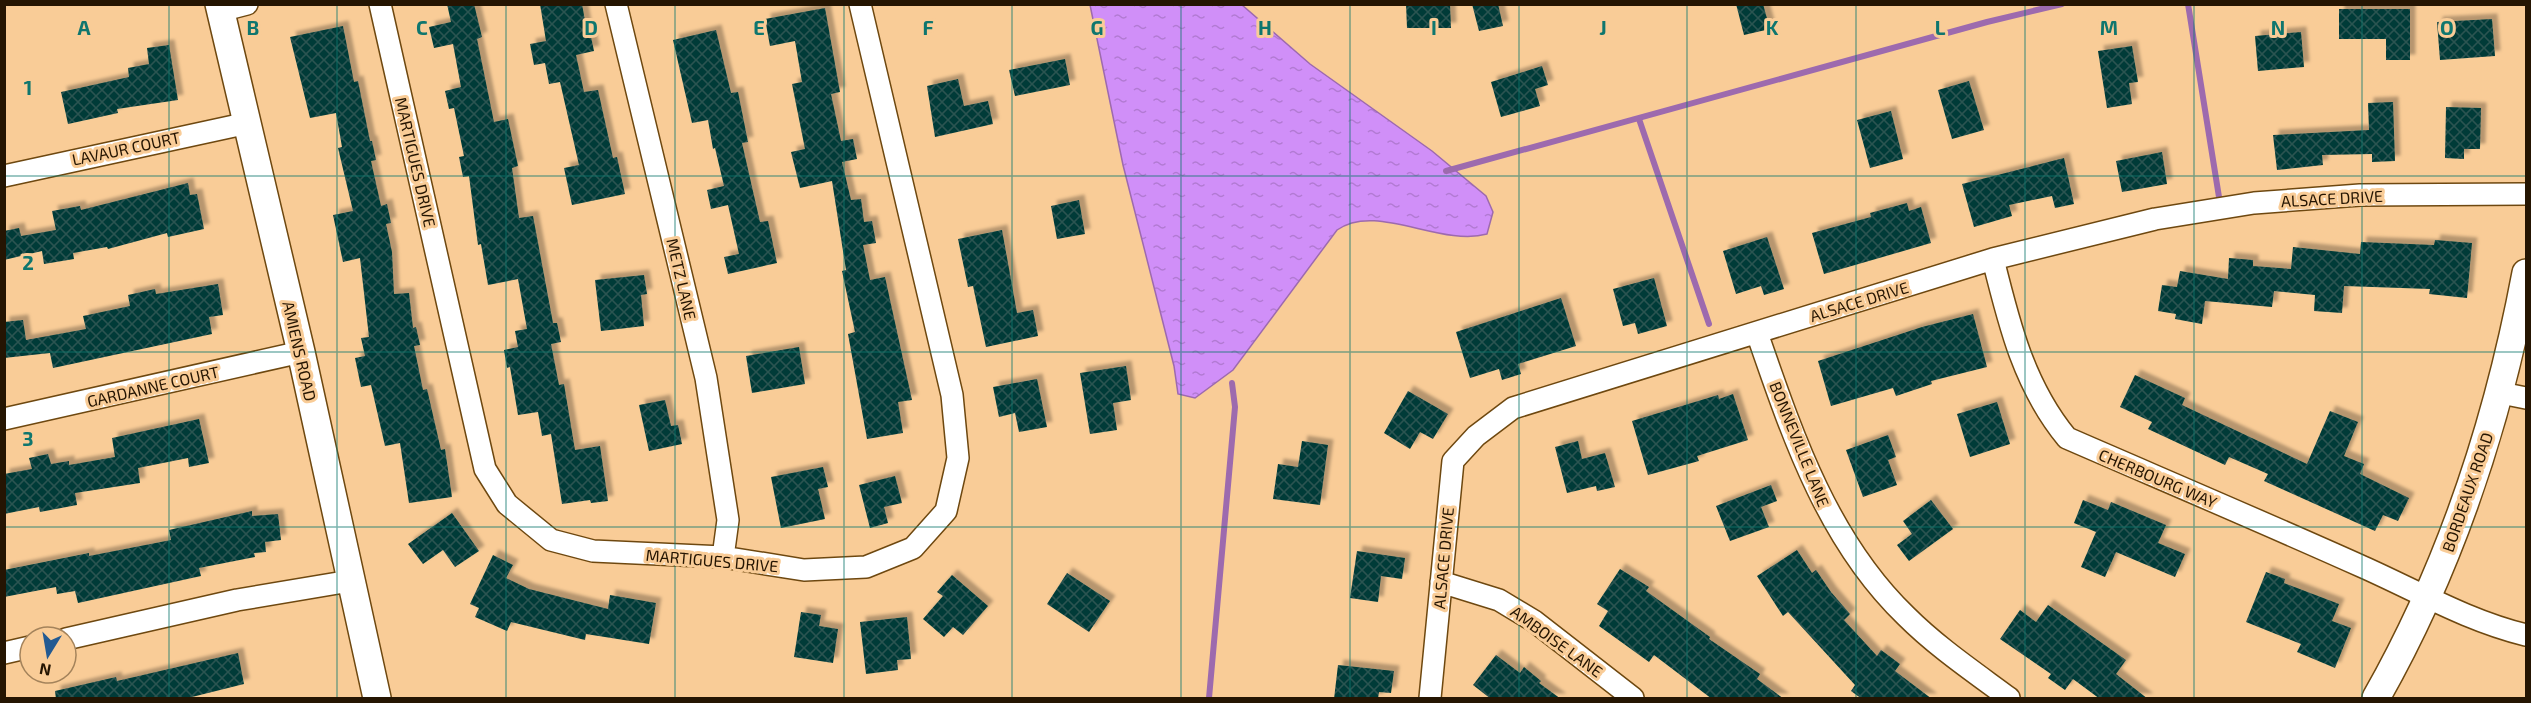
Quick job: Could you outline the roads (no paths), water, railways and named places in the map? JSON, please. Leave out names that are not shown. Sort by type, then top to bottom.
[{"type":"street","points":[[219,8],[247,4]]},
{"type":"street","name":"MARTIGUES DRIVE","points":[[380,4],[485,469],[507,504],[551,540],[593,551],[723,557],[804,570],[866,567],[913,548],[946,511],[958,458],[952,394],[860,4]]},
{"type":"street","name":"METZ LANE","points":[[616,4],[706,378],[728,520],[723,557]]},
{"type":"street","name":"AMIENS ROAD","points":[[219,8],[301,352],[377,699]]},
{"type":"street","name":"LAVAUR COURT","points":[[4,176],[248,123]]},
{"type":"street","name":"ALSACE DRIVE","points":[[1430,699],[1453,461],[1476,436],[1513,408],[1993,259],[2155,219],[2254,203],[2360,195],[2526,195]]},
{"type":"street","name":"CHERBOURG WAY","points":[[1993,259],[2012,334],[2033,388],[2048,415],[2067,438],[2366,568],[2427,599],[2500,629],[2526,635]]},
{"type":"street","name":"BORDEAUX ROAD","points":[[2376,699],[2427,599],[2470,492],[2514,395],[2526,273]]},
{"type":"street","name":"BONNEVILLE LANE","points":[[1757,333],[1776,388],[1824,507],[1865,570],[1906,616],[2009,699]]},
{"type":"street","name":"GARDANNE COURT","points":[[4,419],[301,352]]},
{"type":"street","points":[[78,636],[237,600],[350,581]]},
{"type":"street","name":"AMBOISE LANE","points":[[1441,582],[1500,600],[1534,621],[1633,699]]},
{"type":"water","points":[[1090,5],[1242,5],[1310,64],[1432,151],[1486,196],[1493,212],[1487,234],[1449,235],[1389,222],[1370,221],[1353,223],[1337,230],[1233,370],[1195,398],[1178,394],[1174,366],[1123,165]]},
{"type":"waterway","points":[[1446,171],[1987,22],[2062,4]]},
{"type":"waterway","points":[[2188,4],[2219,197]]},
{"type":"waterway","points":[[1639,119],[1709,324]]},
{"type":"waterway","points":[[1209,698],[1235,407],[1232,383]]}]
